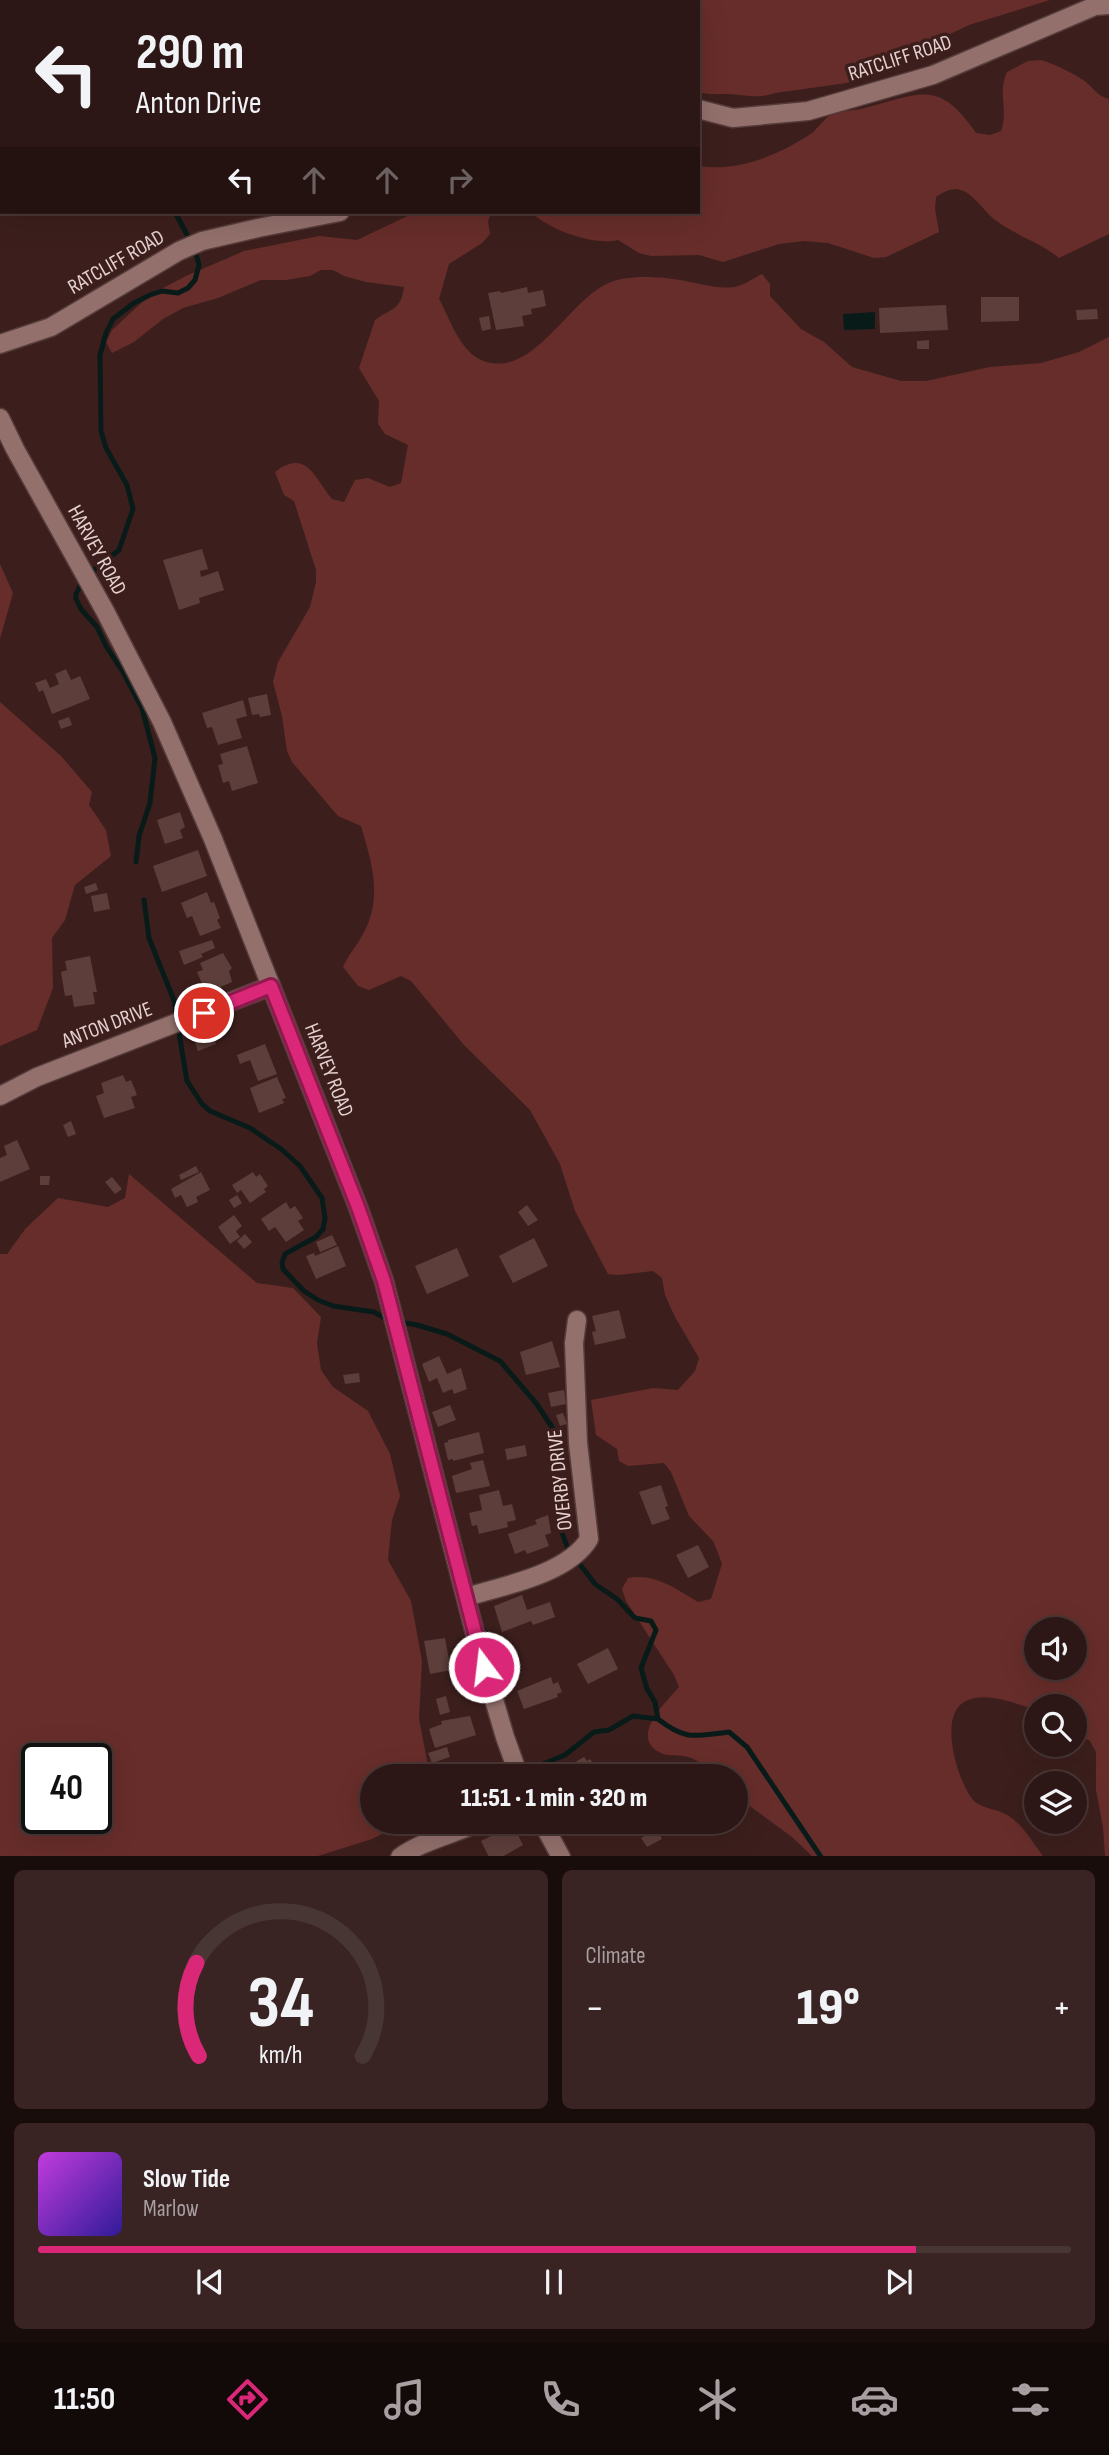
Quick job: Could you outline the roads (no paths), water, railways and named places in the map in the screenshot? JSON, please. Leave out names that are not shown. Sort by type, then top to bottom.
[{"type":"street","name":"RATCLIFF ROAD","points":[[700,110],[733,118],[808,111],[933,75],[1095,6],[1109,5]]},
{"type":"street","name":"RATCLIFF ROAD","points":[[0,344],[51,327],[178,251],[258,228],[330,214]]},
{"type":"street","name":"HARVEY ROAD","points":[[0,418],[162,722],[213,839],[358,1207],[393,1312],[489,1685],[515,1764]]},
{"type":"street","name":"ANTON DRIVE","points":[[0,1096],[37,1077],[271,986]]},
{"type":"street","name":"OVERBY DRIVE","points":[[466,1597],[537,1575],[575,1556],[589,1539],[578,1443],[574,1343],[577,1320]]},
{"type":"street","points":[[401,1856],[414,1847],[451,1834]]},
{"type":"street","points":[[549,1834],[560,1856]]},
{"type":"waterway","points":[[94,570],[119,550],[133,509],[127,485],[106,448],[101,431],[100,355],[113,319],[150,295],[162,291],[178,293],[188,288],[195,280],[199,265],[195,250],[176,214]]},
{"type":"waterway","points":[[83,580],[76,599],[97,627],[142,708],[155,758],[150,803],[139,836],[136,862]]},
{"type":"waterway","points":[[144,900],[149,938],[175,1003],[176,1017]]},
{"type":"waterway","points":[[178,1027],[187,1081],[202,1104],[210,1111],[250,1128],[281,1149],[300,1166],[322,1198],[325,1218],[323,1229],[316,1237],[285,1254],[283,1269],[304,1291],[318,1300],[333,1306],[374,1312],[388,1320],[447,1334],[500,1361],[536,1403],[560,1439],[553,1472],[561,1530],[568,1549],[595,1584],[617,1599],[635,1618],[651,1621],[656,1630],[641,1668],[647,1689],[655,1702],[658,1719],[684,1734],[729,1732],[747,1747],[820,1856]]},
{"type":"waterway","points":[[543,1764],[565,1755],[594,1732],[609,1730],[633,1716],[658,1719]]}]
